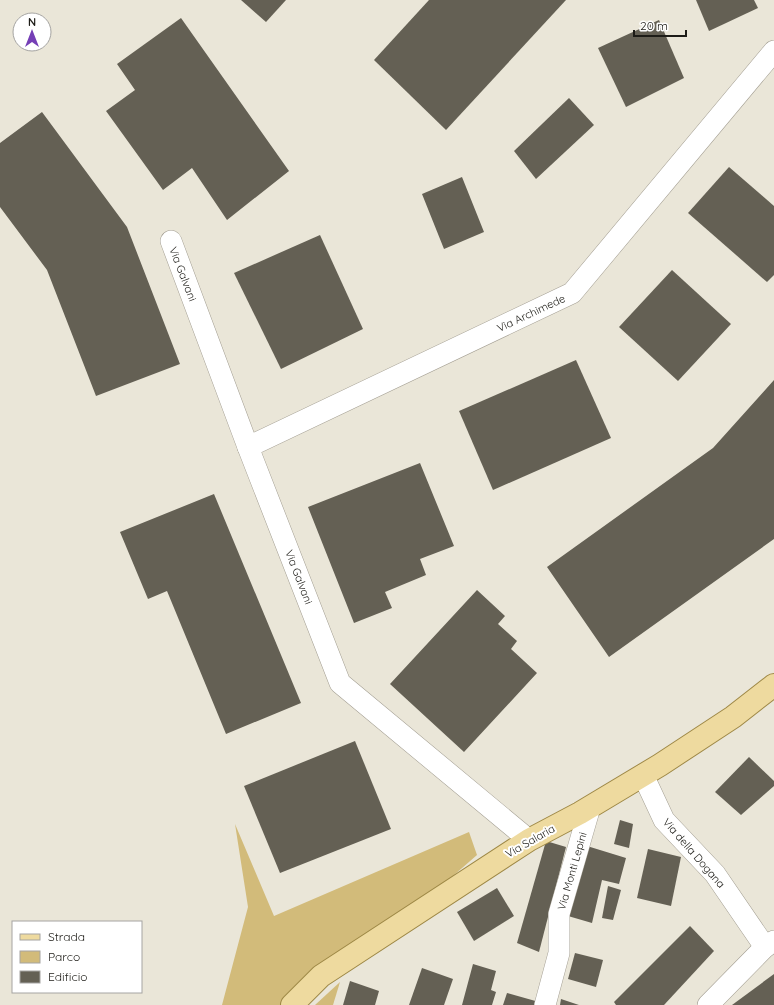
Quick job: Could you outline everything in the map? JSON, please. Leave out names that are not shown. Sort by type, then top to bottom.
[{"type":"main road","name":"Via Salaria","points":[[292,1005],[321,976],[529,840],[590,807],[643,775],[732,717],[774,685]]},
{"type":"street","name":"Via Archimede","points":[[248,447],[572,293],[774,51]]},
{"type":"street","name":"Via Galvani","points":[[171,241],[248,447],[340,682],[529,840]]},
{"type":"street","name":"Via della Dogana","points":[[643,775],[664,820],[715,874],[770,944]]},
{"type":"street","name":"Via Monti Lepini","points":[[545,1005],[559,953],[559,914],[590,807]]},
{"type":"street","points":[[708,1005],[770,944]]},
{"type":"green space","points":[[235,824],[274,916],[469,832],[477,855],[305,1005],[222,1005],[248,907]]},
{"type":"green space","points":[[340,982],[333,1005],[315,1005]]},
{"type":"building","points":[[241,0],[286,0],[266,22]]},
{"type":"building","points":[[429,0],[566,0],[446,130],[374,60]]},
{"type":"building","points":[[696,0],[754,0],[758,8],[709,31]]},
{"type":"building","points":[[181,18],[289,171],[227,220],[192,168],[163,190],[106,111],[135,90],[117,64]]},
{"type":"building","points":[[659,20],[684,78],[626,107],[598,48]]},
{"type":"building","points":[[569,98],[594,125],[536,179],[514,151]]},
{"type":"building","points":[[42,112],[127,227],[180,364],[96,396],[47,270],[0,207],[0,143]]},
{"type":"building","points":[[729,167],[774,206],[774,275],[767,282],[688,213]]},
{"type":"building","points":[[462,177],[484,232],[444,249],[422,194]]},
{"type":"building","points":[[320,235],[363,329],[281,369],[234,273]]},
{"type":"building","points":[[672,270],[731,324],[678,381],[619,327]]},
{"type":"building","points":[[576,360],[611,438],[493,490],[459,411]]},
{"type":"building","points":[[774,380],[774,539],[609,657],[547,567],[713,448]]},
{"type":"building","points":[[420,463],[454,546],[420,559],[426,575],[385,592],[392,608],[354,623],[308,507]]},
{"type":"building","points":[[214,494],[301,703],[226,734],[167,591],[148,599],[120,532]]},
{"type":"building","points":[[477,590],[505,616],[498,624],[517,641],[511,649],[537,673],[464,752],[390,684]]},
{"type":"building","points":[[355,741],[391,829],[280,873],[244,786]]},
{"type":"building","points":[[749,757],[774,781],[774,786],[741,815],[715,792]]},
{"type":"building","points":[[620,820],[633,824],[629,848],[614,844]]},
{"type":"building","points":[[546,841],[566,847],[539,952],[517,943]]},
{"type":"building","points":[[587,846],[626,858],[619,884],[602,880],[592,923],[568,916]]},
{"type":"building","points":[[648,849],[681,857],[671,906],[637,898]]},
{"type":"building","points":[[608,886],[621,890],[613,920],[602,918]]},
{"type":"building","points":[[497,888],[514,916],[474,941],[457,912]]},
{"type":"building","points":[[690,926],[714,951],[664,1005],[616,1005],[614,1002]]},
{"type":"building","points":[[575,953],[603,960],[596,987],[568,979]]},
{"type":"building","points":[[473,964],[496,971],[491,990],[496,992],[492,1005],[462,1005]]},
{"type":"building","points":[[422,968],[453,979],[444,1005],[409,1005]]},
{"type":"building","points":[[774,974],[774,1005],[732,1005]]},
{"type":"building","points":[[350,981],[379,991],[375,1005],[343,1005]]},
{"type":"building","points":[[507,993],[539,1002],[538,1005],[503,1005]]},
{"type":"building","points":[[561,999],[579,1005],[560,1005]]}]
